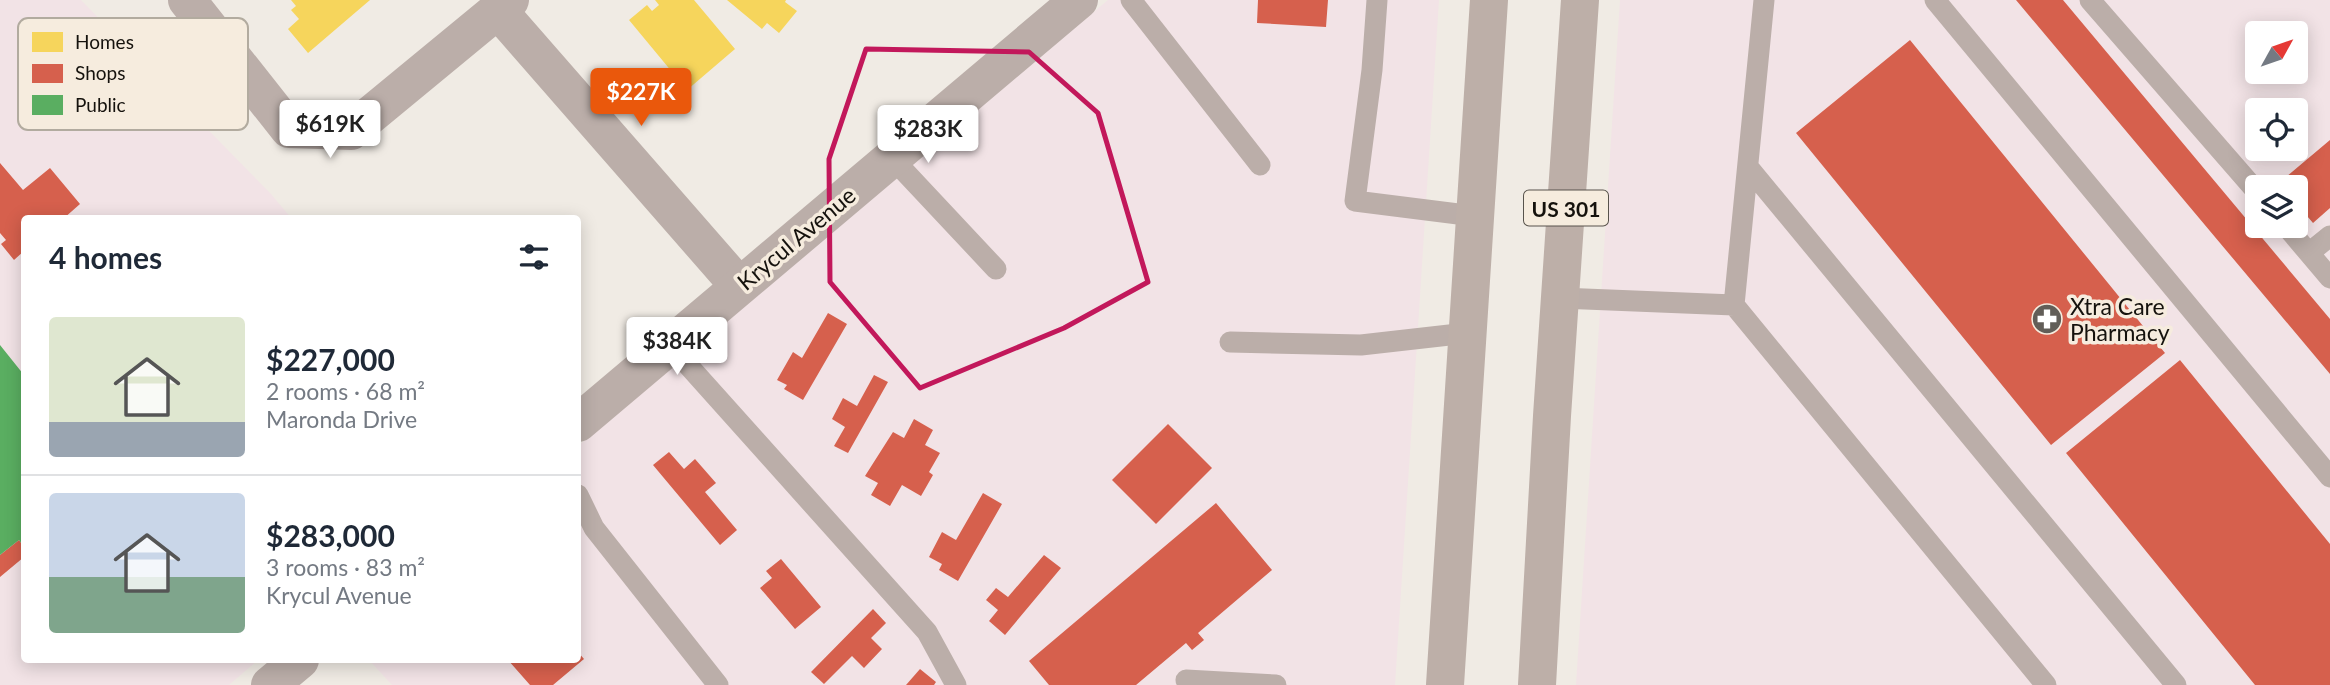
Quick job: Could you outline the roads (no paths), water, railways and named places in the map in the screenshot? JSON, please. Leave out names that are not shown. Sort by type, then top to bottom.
[{"type":"main road","points":[[1444,685],[1489,0]]},
{"type":"main road","name":"US 301","points":[[1537,685],[1580,0]]},
{"type":"street","points":[[187,0],[201,18]]},
{"type":"street","name":"Krycul Avenue","points":[[581,420],[1079,0]]},
{"type":"street","points":[[248,77],[289,129],[351,131],[504,4],[739,286]]},
{"type":"street","points":[[270,685],[296,663]]},
{"type":"lane","points":[[1131,0],[1260,165]]},
{"type":"lane","points":[[1377,0],[1372,70],[1355,201],[1474,216]]},
{"type":"lane","points":[[1764,0],[1734,305],[2046,685]]},
{"type":"lane","points":[[1935,0],[2330,477]]},
{"type":"lane","points":[[2090,0],[2245,178]]},
{"type":"lane","points":[[891,157],[996,269]]},
{"type":"lane","points":[[1748,167],[2176,685]]},
{"type":"lane","points":[[2309,253],[2330,236]]},
{"type":"lane","points":[[2296,238],[2330,278]]},
{"type":"lane","points":[[1560,298],[1734,305]]},
{"type":"lane","points":[[1230,342],[1361,345],[1467,333]]},
{"type":"lane","points":[[669,344],[927,632],[956,685]]},
{"type":"lane","points":[[581,501],[594,528],[718,685]]},
{"type":"lane","points":[[1186,680],[1276,685]]},
{"type":"place","name":"Xtra Care Pharmacy","points":[[2047,319]]}]
